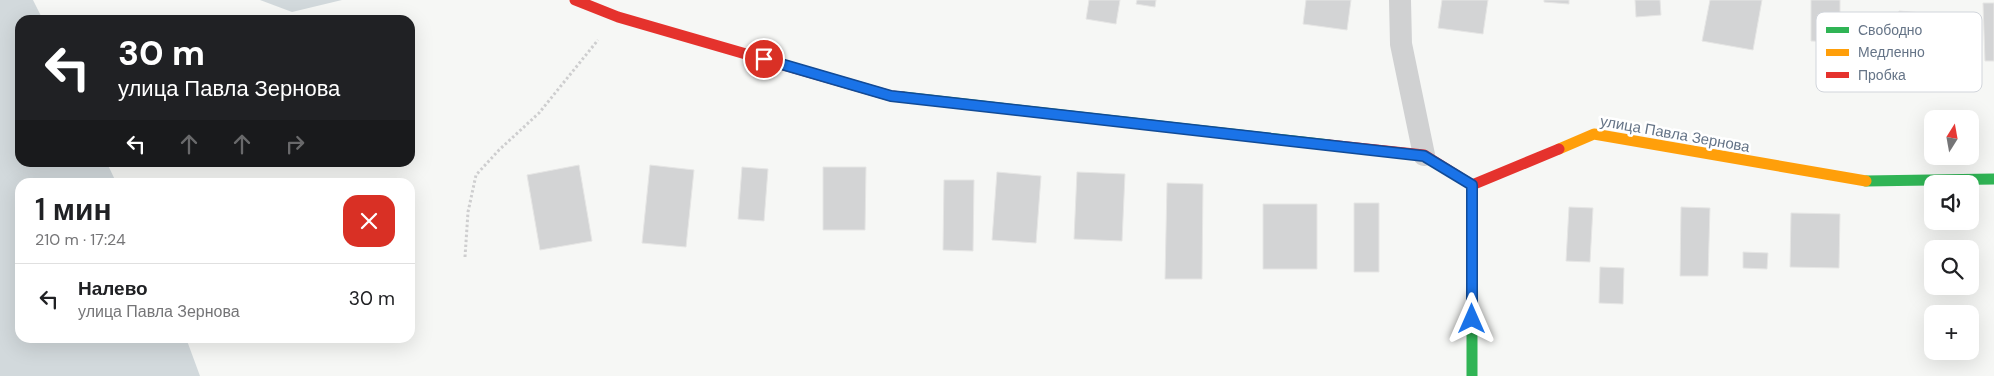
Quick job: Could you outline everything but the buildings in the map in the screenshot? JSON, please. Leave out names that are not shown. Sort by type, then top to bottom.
[{"type":"street","points":[[575,0],[618,17],[891,96],[1424,156],[1472,185],[1472,376]]},
{"type":"street","points":[[1400,0],[1401,44],[1424,156]]},
{"type":"street","name":"улица Павла Зернова","points":[[1472,185],[1594,134],[1859,181],[1994,180]]},
{"type":"path","points":[[465,257],[468,212],[476,175],[499,150],[539,114],[580,60],[618,17]]},
{"type":"shaded area","points":[[0,0],[33,0],[40,15],[15,15],[15,167],[109,167],[114,178],[15,178],[15,343],[188,343],[200,376],[0,376]]},
{"type":"shaded area","points":[[260,0],[342,0],[292,12]]},
{"type":"traffic: fast","points":[[903,97],[1329,145]]},
{"type":"traffic: fast","points":[[1866,181],[1994,179]]},
{"type":"traffic: fast","points":[[1472,185],[1472,376]]},
{"type":"traffic: slow","points":[[1559,149],[1594,134],[1866,181]]},
{"type":"traffic: jam","points":[[575,0],[618,17],[891,96],[903,97]]},
{"type":"traffic: jam","points":[[1329,145],[1424,155],[1472,185],[1559,149]]},
{"type":"route","points":[[764,59],[891,96],[1424,156],[1472,185],[1472,319]]}]
